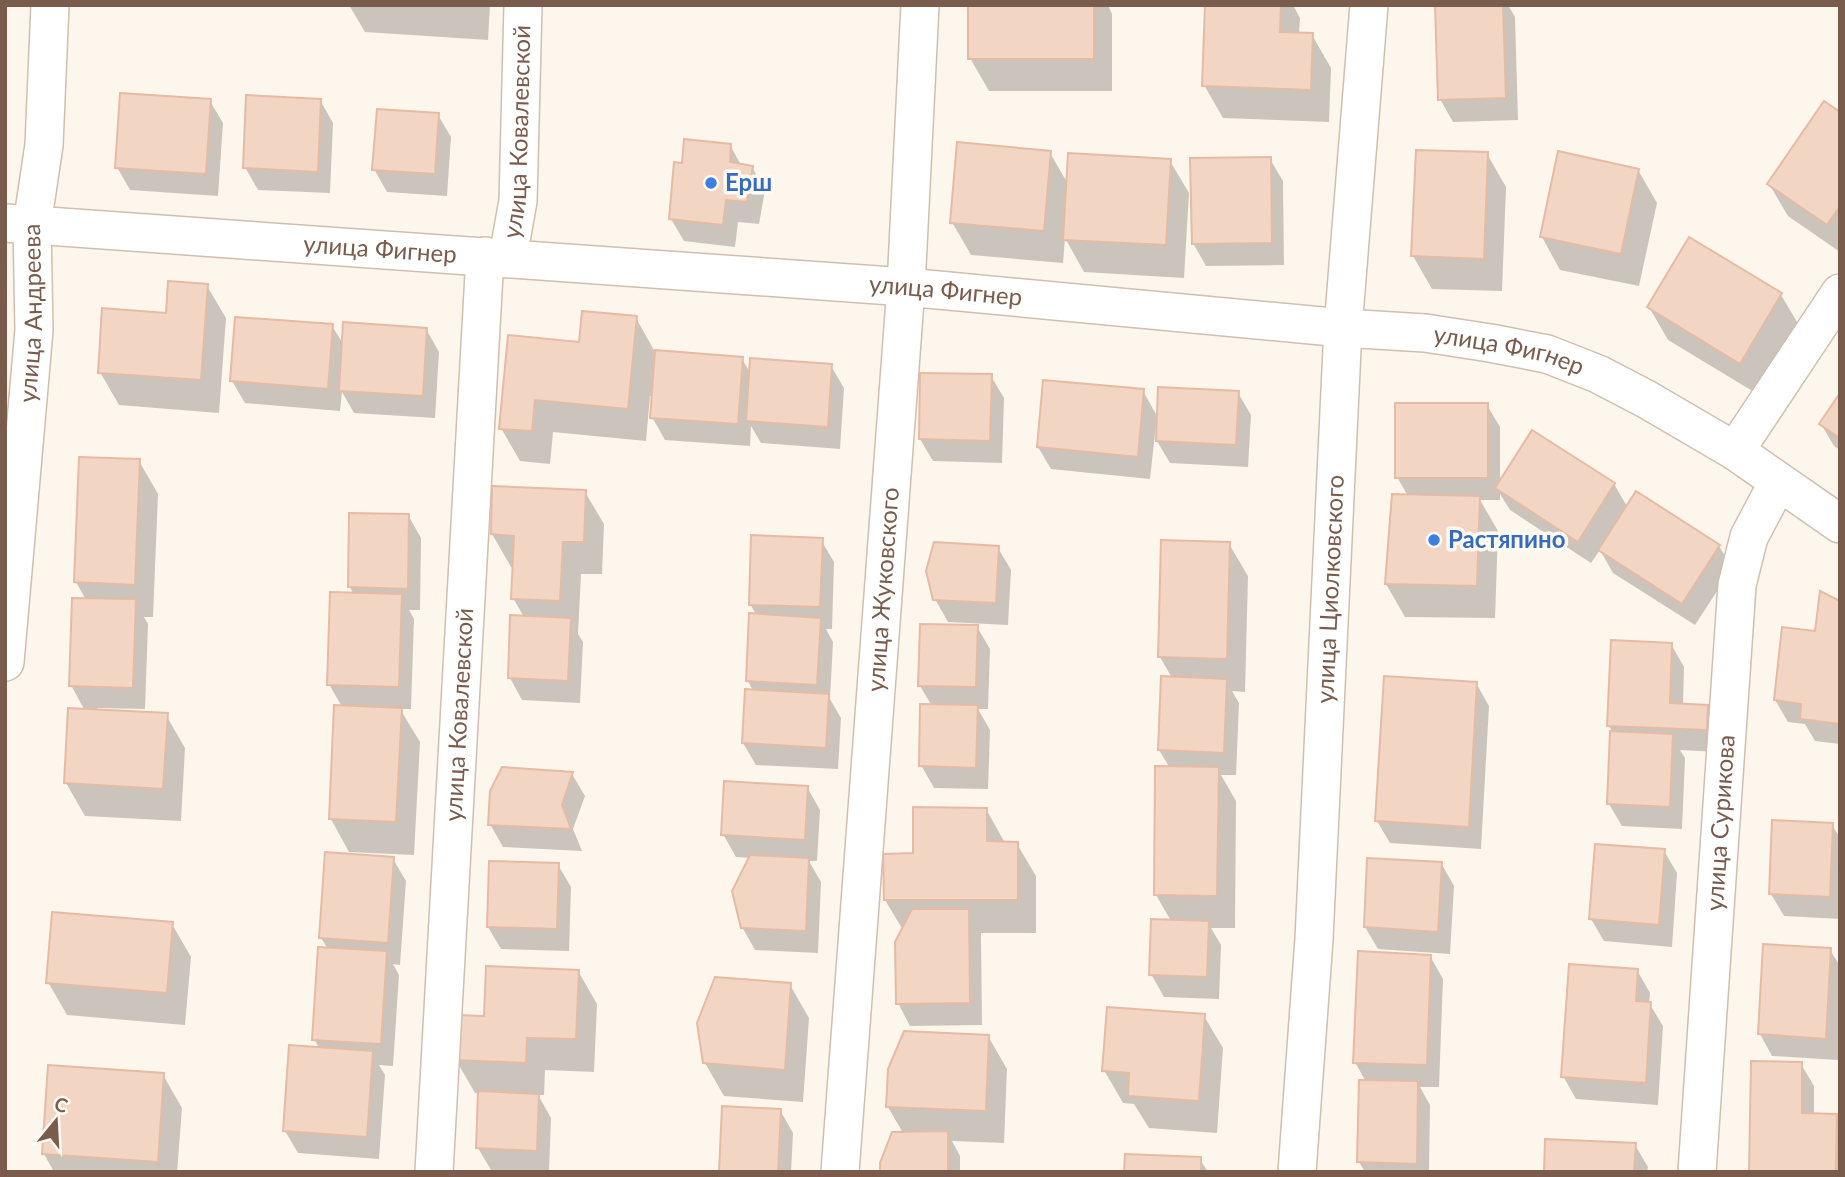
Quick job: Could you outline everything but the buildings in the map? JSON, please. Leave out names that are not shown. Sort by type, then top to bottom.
[{"type":"street","name":"улица Андреева","points":[[5,662],[34,330],[19,224],[44,145],[50,5]]},
{"type":"street","name":"улица Ковалевской","points":[[435,1172],[496,256],[518,201],[523,5]]},
{"type":"street","name":"улица Жуковского","points":[[840,1172],[906,287],[920,5]]},
{"type":"street","name":"улица Циолковского","points":[[1297,1172],[1314,939],[1343,328],[1369,5]]},
{"type":"street","name":"улица Фигнер","points":[[19,224],[906,287],[1343,328],[1425,332],[1547,354],[1598,374],[1646,398],[1735,451],[1840,524]]},
{"type":"street","points":[[1735,451],[1840,293]]},
{"type":"street","name":"улица Сурикова","points":[[1697,1172],[1737,585],[1749,537],[1778,482]]},
{"type":"place","name":"Ерш","points":[[711,183]]},
{"type":"place","name":"Растяпино","points":[[1434,540]]}]
